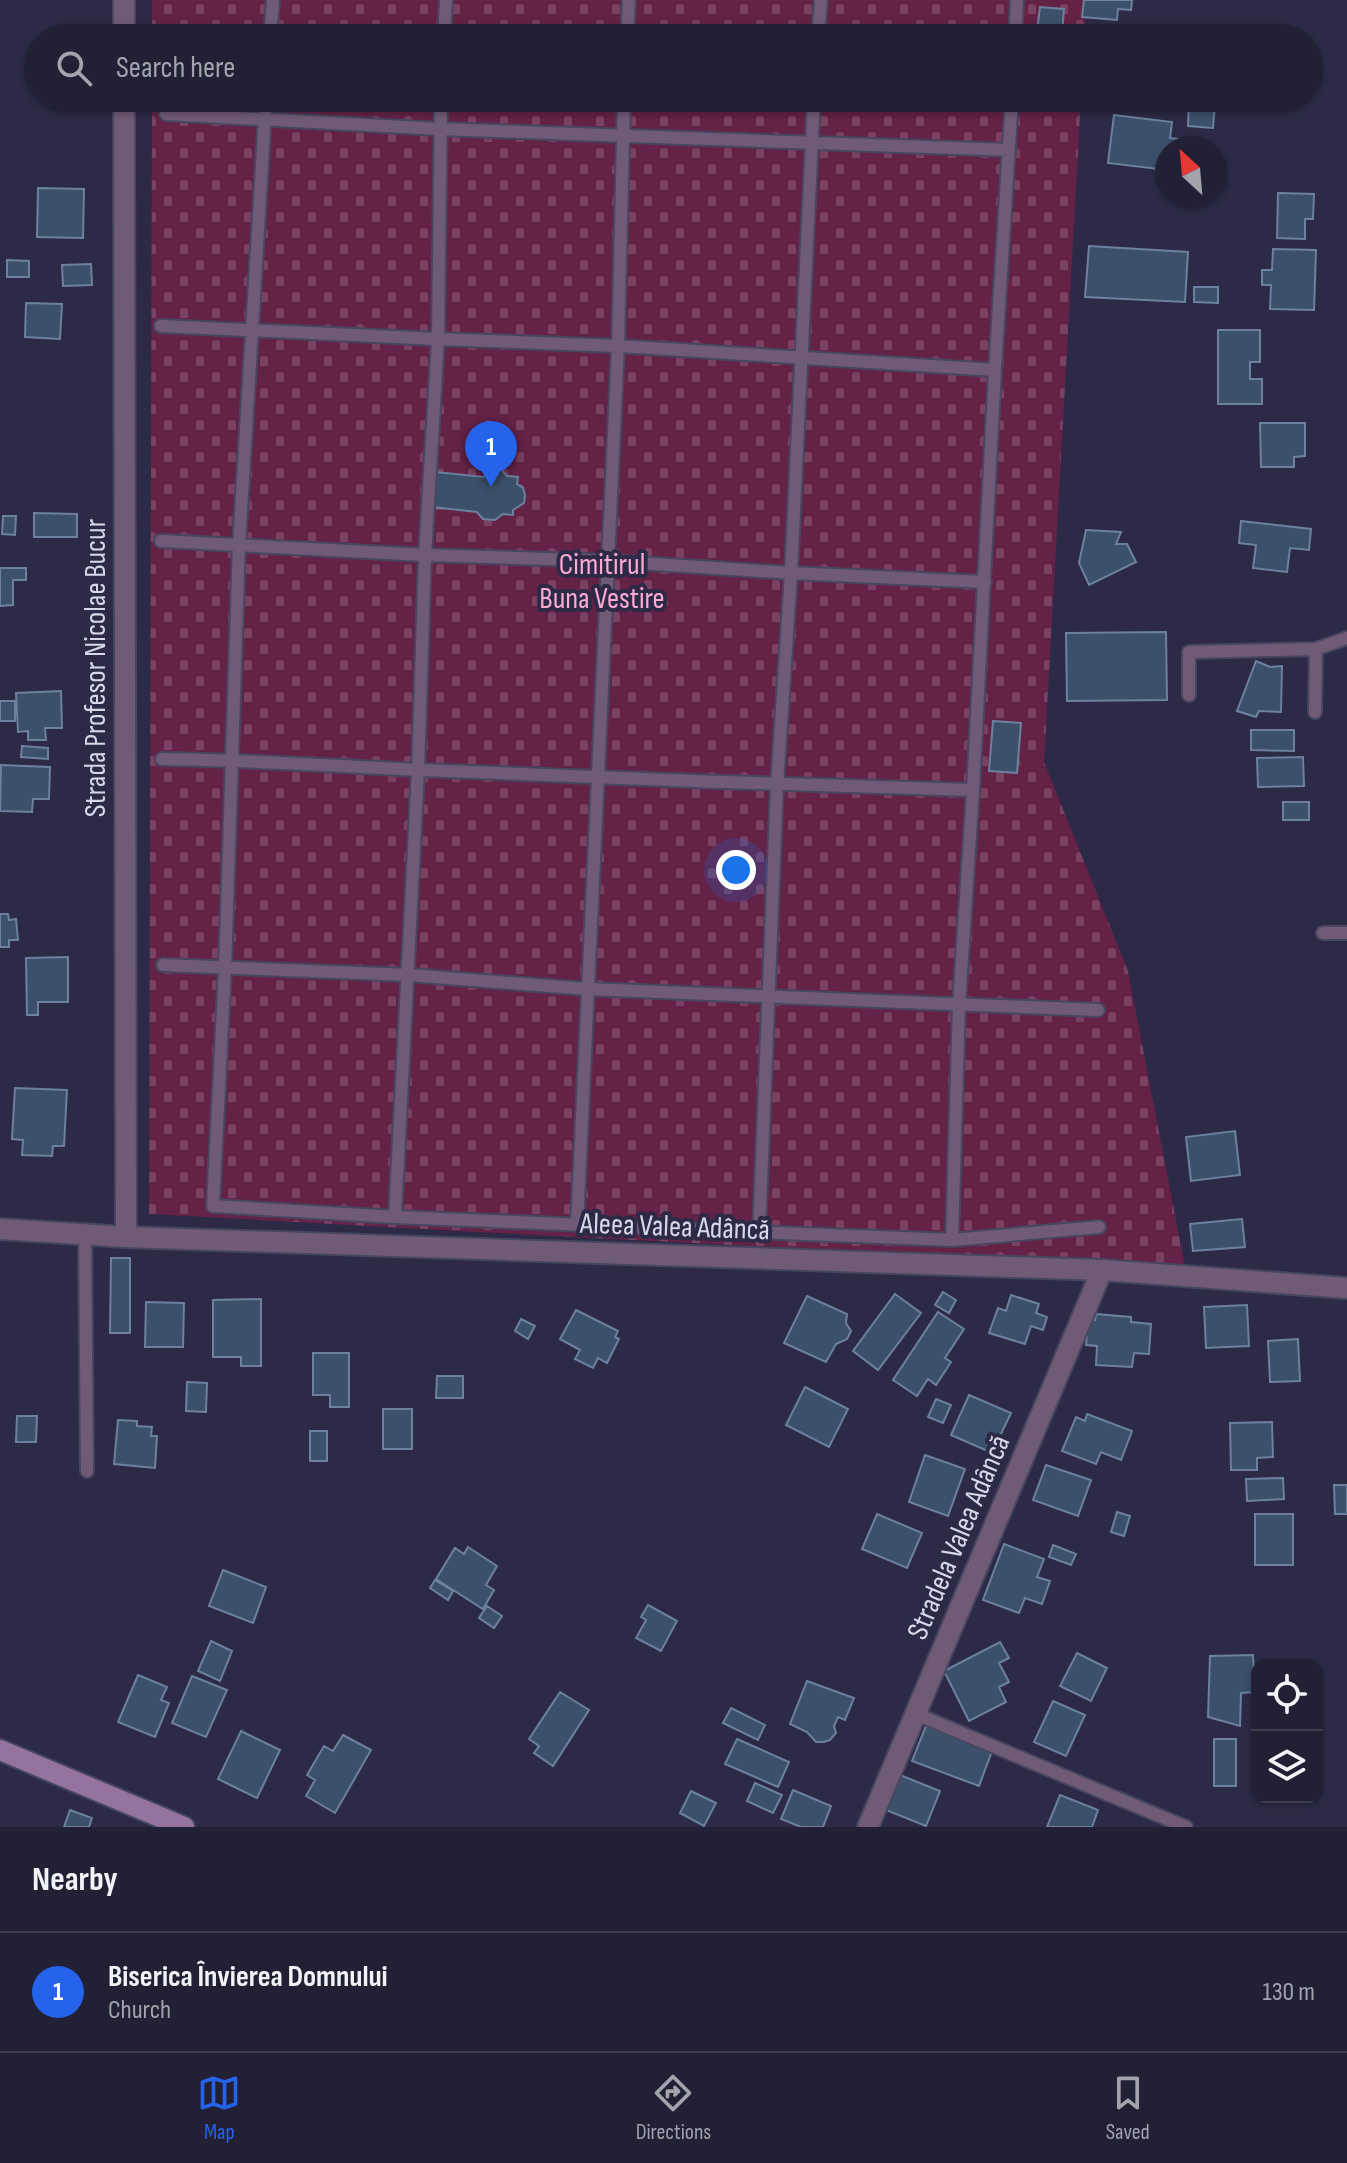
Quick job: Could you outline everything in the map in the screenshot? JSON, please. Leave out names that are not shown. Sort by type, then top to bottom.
[{"type":"street","points":[[124,0],[124,24]]},
{"type":"street","name":"Strada Profesor Nicolae Bucur","points":[[124,112],[126,1237]]},
{"type":"street","name":"Aleea Valea Adâncă","points":[[0,1229],[126,1237],[1102,1270],[1347,1288]]},
{"type":"street","name":"Stradela Valea Adâncă","points":[[868,1827],[1102,1270]]},
{"type":"street","points":[[0,1750],[184,1827]]},
{"type":"lane","points":[[271,24],[273,0]]},
{"type":"lane","points":[[445,24],[446,0]]},
{"type":"lane","points":[[628,24],[629,0]]},
{"type":"lane","points":[[819,24],[821,0]]},
{"type":"lane","points":[[1016,24],[1017,0]]},
{"type":"lane","points":[[265,112],[239,545],[225,968],[213,1206],[395,1217],[952,1240],[1099,1227]]},
{"type":"lane","points":[[395,1217],[409,975],[425,555],[438,339],[441,112]]},
{"type":"lane","points":[[577,1225],[618,346],[623,112]]},
{"type":"lane","points":[[759,1233],[777,785],[791,573],[813,112]]},
{"type":"lane","points":[[952,1240],[959,1004],[1011,112]]},
{"type":"lane","points":[[166,114],[440,129],[1009,150]]},
{"type":"lane","points":[[161,326],[618,346],[995,370]]},
{"type":"lane","points":[[161,541],[985,582]]},
{"type":"lane","points":[[1189,695],[1189,652],[1316,649],[1347,638]]},
{"type":"lane","points":[[1315,712],[1316,649]]},
{"type":"lane","points":[[162,759],[777,785],[973,790]]},
{"type":"lane","points":[[1323,933],[1347,933]]},
{"type":"lane","points":[[163,965],[409,975],[588,989],[1098,1010]]},
{"type":"lane","points":[[85,1234],[87,1471]]},
{"type":"lane","points":[[916,1714],[1186,1827]]},
{"type":"green space","points":[[152,0],[1086,0],[1085,24],[152,24]]},
{"type":"green space","name":"Cimitirul Buna Vestire","points":[[152,112],[1080,112],[1044,762],[1128,971],[1185,1267],[149,1214]]},
{"type":"building","points":[[1084,0],[1132,0],[1131,10],[1118,9],[1117,20],[1082,17]]},
{"type":"building","points":[[1040,7],[1064,9],[1063,24],[1038,24]]},
{"type":"building","points":[[1189,112],[1214,112],[1213,128],[1188,126]]},
{"type":"building","points":[[1114,115],[1172,122],[1170,136],[1155,136],[1155,169],[1108,163]]},
{"type":"building","points":[[38,188],[84,189],[83,238],[37,237]]},
{"type":"building","points":[[1278,193],[1314,194],[1313,219],[1305,219],[1305,239],[1277,238]]},
{"type":"building","points":[[1089,246],[1188,252],[1185,302],[1085,297]]},
{"type":"building","points":[[1273,249],[1316,250],[1314,310],[1270,309],[1271,285],[1262,285],[1262,270],[1272,270]]},
{"type":"building","points":[[7,260],[29,261],[29,277],[7,277]]},
{"type":"building","points":[[91,264],[92,285],[63,286],[62,265]]},
{"type":"building","points":[[1194,287],[1218,287],[1218,303],[1194,302]]},
{"type":"building","points":[[26,303],[62,304],[60,339],[25,337]]},
{"type":"building","points":[[1218,330],[1260,330],[1260,362],[1250,362],[1250,379],[1262,379],[1262,404],[1218,404]]},
{"type":"building","points":[[1260,423],[1305,423],[1305,456],[1294,457],[1294,467],[1261,467]]},
{"type":"building","points":[[501,469],[507,476],[518,477],[517,484],[523,488],[525,495],[524,503],[513,510],[513,515],[503,514],[495,520],[483,519],[477,512],[432,507],[436,472],[484,477],[491,470]]},
{"type":"building","points":[[34,513],[77,514],[77,537],[34,537]]},
{"type":"building","points":[[3,516],[16,516],[15,535],[2,534]]},
{"type":"building","points":[[1241,521],[1311,529],[1309,550],[1290,548],[1287,572],[1253,568],[1256,545],[1239,543]]},
{"type":"building","points":[[1086,530],[1121,532],[1116,544],[1127,544],[1136,562],[1089,585],[1079,563]]},
{"type":"building","points":[[0,568],[26,568],[26,580],[13,580],[13,605],[0,606]]},
{"type":"building","points":[[1166,632],[1167,700],[1067,701],[1066,633]]},
{"type":"building","points":[[1256,661],[1270,667],[1282,666],[1281,712],[1259,711],[1256,717],[1237,711]]},
{"type":"building","points":[[61,691],[62,728],[45,728],[46,740],[28,740],[28,731],[18,732],[16,693]]},
{"type":"building","points":[[0,701],[15,701],[15,721],[0,721]]},
{"type":"building","points":[[993,721],[1021,723],[1017,773],[989,771]]},
{"type":"building","points":[[1251,730],[1294,730],[1294,751],[1251,750]]},
{"type":"building","points":[[22,746],[48,748],[48,759],[21,757]]},
{"type":"building","points":[[1303,757],[1304,786],[1258,787],[1257,758]]},
{"type":"building","points":[[1,765],[50,767],[49,799],[33,799],[32,812],[0,811]]},
{"type":"building","points":[[1283,802],[1309,802],[1309,820],[1283,820]]},
{"type":"building","points":[[0,914],[8,914],[9,920],[16,919],[18,940],[9,940],[9,947],[0,947]]},
{"type":"building","points":[[68,957],[68,1002],[38,1002],[38,1015],[27,1015],[26,958]]},
{"type":"building","points":[[15,1088],[67,1090],[64,1146],[53,1146],[52,1156],[22,1155],[23,1140],[12,1139]]},
{"type":"building","points":[[1235,1131],[1240,1175],[1191,1181],[1186,1137]]},
{"type":"building","points":[[1242,1219],[1245,1247],[1193,1251],[1190,1224]]},
{"type":"building","points":[[111,1258],[130,1258],[130,1333],[110,1333]]},
{"type":"building","points":[[943,1292],[956,1300],[949,1313],[935,1305]]},
{"type":"building","points":[[895,1294],[921,1313],[878,1370],[853,1351]]},
{"type":"building","points":[[1011,1295],[1039,1304],[1036,1313],[1047,1317],[1043,1330],[1031,1326],[1025,1344],[989,1333],[998,1308],[1006,1311]]},
{"type":"building","points":[[807,1296],[847,1314],[846,1323],[851,1331],[847,1339],[836,1344],[826,1362],[784,1343]]},
{"type":"building","points":[[261,1299],[261,1366],[241,1366],[241,1357],[213,1357],[213,1300]]},
{"type":"building","points":[[146,1302],[184,1303],[183,1347],[145,1347]]},
{"type":"building","points":[[1247,1305],[1249,1346],[1206,1348],[1204,1307]]},
{"type":"building","points":[[576,1310],[618,1331],[615,1337],[619,1339],[607,1363],[598,1358],[593,1368],[575,1359],[580,1350],[560,1339]]},
{"type":"building","points":[[938,1312],[964,1329],[945,1358],[951,1362],[936,1385],[928,1379],[917,1396],[893,1380]]},
{"type":"building","points":[[1096,1314],[1131,1317],[1131,1322],[1151,1324],[1149,1354],[1134,1353],[1132,1367],[1096,1365],[1097,1346],[1086,1345],[1088,1320],[1095,1320]]},
{"type":"building","points":[[521,1319],[535,1326],[528,1339],[515,1331]]},
{"type":"building","points":[[1298,1339],[1300,1381],[1270,1382],[1268,1341]]},
{"type":"building","points":[[313,1353],[349,1353],[349,1407],[330,1407],[330,1395],[313,1395]]},
{"type":"building","points":[[437,1376],[463,1376],[463,1398],[436,1398]]},
{"type":"building","points":[[187,1382],[207,1383],[206,1412],[186,1411]]},
{"type":"building","points":[[805,1387],[848,1409],[829,1447],[786,1425]]},
{"type":"building","points":[[969,1395],[1011,1413],[992,1453],[951,1435]]},
{"type":"building","points":[[936,1399],[951,1405],[943,1423],[928,1417]]},
{"type":"building","points":[[383,1409],[412,1409],[412,1449],[383,1449]]},
{"type":"building","points":[[1087,1414],[1132,1431],[1121,1460],[1101,1452],[1096,1464],[1062,1451],[1076,1417],[1085,1421]]},
{"type":"building","points":[[17,1416],[37,1416],[36,1442],[16,1442]]},
{"type":"building","points":[[118,1420],[137,1421],[137,1426],[152,1427],[151,1436],[157,1436],[155,1468],[114,1464]]},
{"type":"building","points":[[1272,1422],[1273,1457],[1257,1458],[1257,1470],[1231,1470],[1230,1423]]},
{"type":"building","points":[[310,1431],[327,1431],[327,1461],[310,1461]]},
{"type":"building","points":[[925,1455],[965,1469],[948,1516],[909,1502]]},
{"type":"building","points":[[1046,1465],[1091,1480],[1078,1516],[1033,1500]]},
{"type":"building","points":[[1283,1478],[1284,1499],[1247,1501],[1246,1479]]},
{"type":"building","points":[[1334,1485],[1347,1485],[1347,1514],[1335,1514]]},
{"type":"building","points":[[1117,1512],[1130,1516],[1124,1536],[1111,1532]]},
{"type":"building","points":[[877,1514],[922,1533],[907,1568],[862,1549]]},
{"type":"building","points":[[1255,1514],[1293,1514],[1293,1565],[1255,1565]]},
{"type":"building","points":[[1004,1544],[1044,1559],[1037,1577],[1050,1581],[1042,1604],[1025,1598],[1019,1613],[983,1600]]},
{"type":"building","points":[[1053,1545],[1076,1554],[1071,1565],[1049,1557]]},
{"type":"building","points":[[468,1547],[497,1566],[486,1585],[494,1590],[483,1609],[436,1579],[455,1548],[464,1554]]},
{"type":"building","points":[[223,1570],[266,1587],[253,1623],[209,1606]]},
{"type":"building","points":[[435,1580],[453,1591],[448,1600],[430,1588]]},
{"type":"building","points":[[648,1605],[677,1621],[661,1651],[636,1638],[646,1620],[641,1617]]},
{"type":"building","points":[[487,1606],[502,1616],[494,1628],[479,1618]]},
{"type":"building","points":[[211,1641],[232,1651],[220,1681],[198,1671]]},
{"type":"building","points":[[1000,1642],[1009,1658],[999,1663],[1009,1682],[999,1687],[1006,1702],[969,1721],[944,1671]]},
{"type":"building","points":[[1077,1653],[1107,1668],[1091,1701],[1060,1686]]},
{"type":"building","points":[[1253,1655],[1251,1692],[1241,1693],[1240,1726],[1208,1717],[1210,1656]]},
{"type":"building","points":[[138,1675],[167,1687],[161,1700],[169,1703],[155,1737],[118,1722]]},
{"type":"building","points":[[192,1676],[227,1690],[206,1737],[172,1723]]},
{"type":"building","points":[[807,1681],[854,1698],[845,1720],[838,1717],[834,1726],[836,1733],[824,1742],[816,1742],[807,1732],[790,1724]]},
{"type":"building","points":[[560,1692],[589,1710],[553,1766],[534,1753],[539,1746],[529,1739]]},
{"type":"building","points":[[1053,1701],[1085,1715],[1066,1756],[1034,1742]]},
{"type":"building","points":[[731,1708],[765,1725],[758,1740],[723,1723]]},
{"type":"building","points":[[926,1726],[992,1751],[979,1786],[912,1761]]},
{"type":"building","points":[[241,1731],[280,1750],[257,1798],[218,1779]]},
{"type":"building","points":[[343,1735],[371,1750],[335,1813],[306,1796],[315,1780],[307,1775],[324,1746],[333,1751]]},
{"type":"building","points":[[737,1739],[789,1762],[778,1787],[725,1764]]},
{"type":"building","points":[[1214,1739],[1236,1739],[1236,1786],[1214,1786]]},
{"type":"building","points":[[895,1773],[940,1791],[926,1826],[881,1808]]},
{"type":"building","points":[[755,1783],[782,1795],[773,1813],[747,1801]]},
{"type":"building","points":[[793,1790],[831,1806],[823,1827],[801,1827],[781,1819]]},
{"type":"building","points":[[691,1791],[716,1803],[704,1826],[680,1813]]},
{"type":"building","points":[[1060,1795],[1098,1810],[1092,1827],[1047,1827]]},
{"type":"building","points":[[70,1810],[92,1818],[89,1827],[64,1827]]},
{"type":"place","name":"Biserica Învierea Domnului","points":[[491,487]]}]
